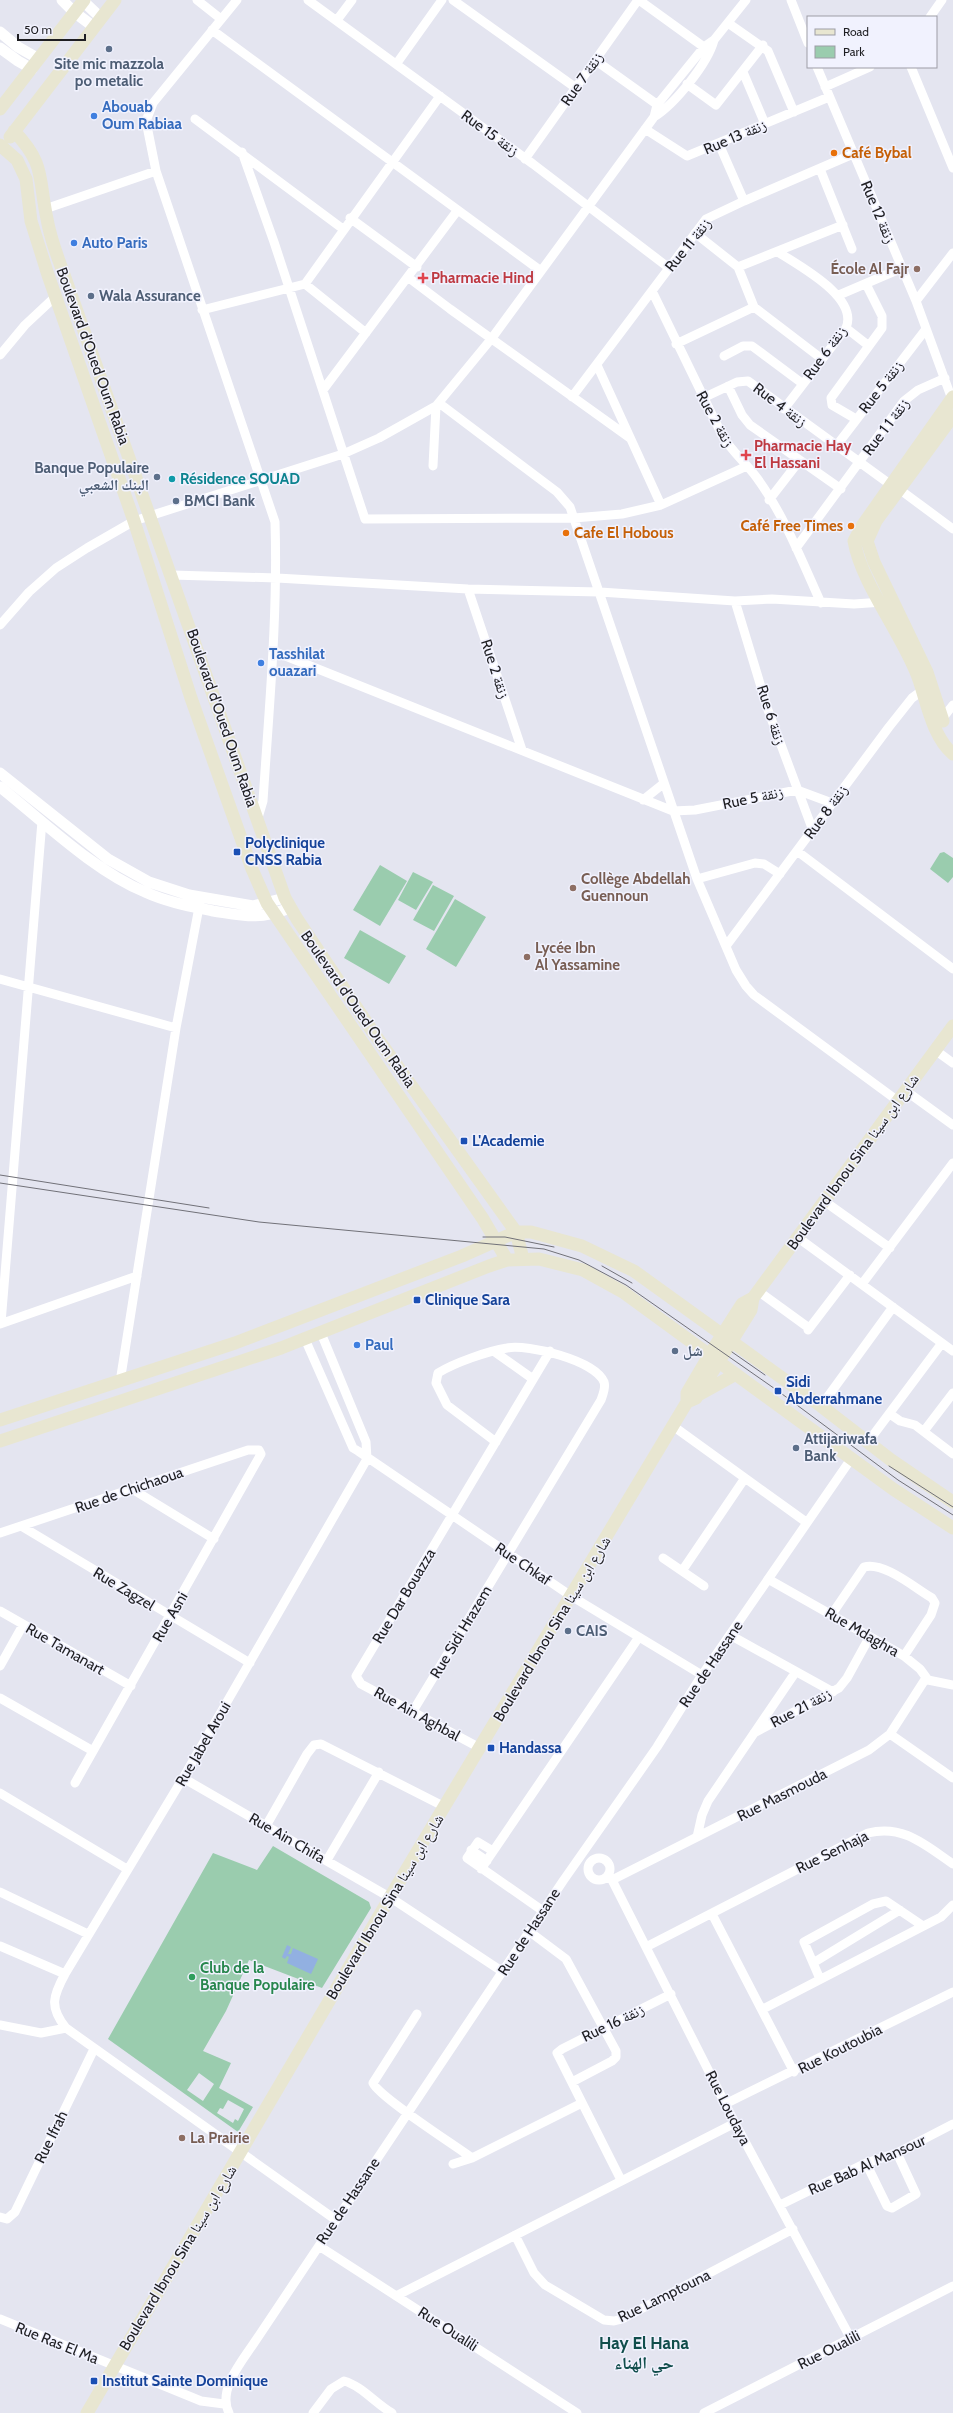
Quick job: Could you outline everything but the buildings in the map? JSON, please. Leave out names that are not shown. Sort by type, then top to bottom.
[{"type":"main road","points":[[0,109],[36,64],[83,0]]},
{"type":"main road","points":[[1,147],[115,0]]},
{"type":"main road","name":"Boulevard d'Oued Oum Rabia","points":[[14,131],[35,157],[40,173],[45,209],[62,269],[172,575],[287,903],[372,1032],[516,1232],[523,1259]]},
{"type":"main road","name":"Boulevard d'Oued Oum Rabia","points":[[1,147],[17,160],[26,179],[31,222],[134,521],[191,698],[252,869],[270,909],[497,1241],[507,1260]]},
{"type":"main road","points":[[953,399],[895,487],[876,521],[867,541],[886,600],[905,648],[927,687],[953,743]]},
{"type":"main road","points":[[886,600],[863,569],[854,541],[862,526],[953,416]]},
{"type":"main road","points":[[927,687],[941,740],[953,754]]},
{"type":"main road","name":"Boulevard Ibnou Sina شارع ابن سينا","points":[[87,2413],[444,1807],[673,1426],[692,1399],[687,1393],[714,1358],[726,1338],[742,1304],[755,1295],[953,1026]]},
{"type":"main road","points":[[0,1420],[120,1382],[299,1320],[497,1241],[516,1232],[530,1232],[582,1246],[623,1265],[648,1280],[868,1442],[953,1502]]},
{"type":"main road","points":[[0,1441],[132,1399],[322,1333],[489,1266],[507,1260],[539,1259],[568,1265],[604,1281],[640,1302],[851,1459],[918,1507],[953,1528]]},
{"type":"main road","points":[[692,1399],[736,1374]]},
{"type":"street","points":[[62,0],[74,12],[97,22]]},
{"type":"street","points":[[83,0],[97,22]]},
{"type":"street","points":[[197,0],[221,19]]},
{"type":"street","points":[[237,0],[160,93],[148,115],[147,132],[156,171],[275,522],[277,578],[273,651],[263,801],[258,821]]},
{"type":"street","name":"Rue 15 زنقة","points":[[308,0],[525,159],[669,268]]},
{"type":"street","points":[[337,20],[352,0]]},
{"type":"street","points":[[397,64],[442,0]]},
{"type":"street","points":[[453,0],[576,88]]},
{"type":"street","points":[[638,0],[708,49]]},
{"type":"street","name":"Rue 7 زنقة","points":[[525,159],[638,0]]},
{"type":"street","points":[[661,108],[687,84],[714,40],[746,0]]},
{"type":"street","points":[[931,16],[942,0]]},
{"type":"street","points":[[795,2],[807,40]]},
{"type":"street","points":[[728,22],[763,45],[772,56],[794,112]]},
{"type":"street","points":[[212,30],[540,271]]},
{"type":"street","points":[[0,32],[36,64]]},
{"type":"street","points":[[687,84],[716,105],[763,45]]},
{"type":"street","points":[[0,48],[18,62],[36,64]]},
{"type":"street","points":[[0,625],[29,592],[56,568],[134,521],[343,454],[379,438],[438,404],[492,338],[645,129],[708,49]]},
{"type":"street","points":[[595,60],[661,108]]},
{"type":"street","name":"Rue 12 زنقة","points":[[817,68],[916,301],[953,399]]},
{"type":"street","points":[[825,87],[868,68]]},
{"type":"street","points":[[912,68],[953,168]]},
{"type":"street","points":[[743,72],[766,124]]},
{"type":"street","points":[[202,310],[305,284],[350,218],[440,96]]},
{"type":"street","name":"Rue 13 زنقة","points":[[645,129],[687,156],[829,97]]},
{"type":"street","points":[[195,119],[242,152],[343,229]]},
{"type":"street","points":[[719,144],[744,201]]},
{"type":"street","points":[[242,152],[365,519],[574,518],[622,514],[661,505],[747,466]]},
{"type":"street","name":"Rue 11 زنقة","points":[[572,397],[706,219],[744,201],[854,154]]},
{"type":"street","points":[[820,169],[852,249]]},
{"type":"street","points":[[45,209],[156,171]]},
{"type":"street","points":[[323,390],[409,278],[457,211]]},
{"type":"street","points":[[350,218],[417,267]]},
{"type":"street","points":[[738,267],[843,225]]},
{"type":"street","points":[[695,232],[738,267],[754,306],[822,359]]},
{"type":"street","name":"Rue 6 زنقة","points":[[778,252],[839,296],[848,314],[846,328],[784,409]]},
{"type":"street","points":[[916,301],[953,253]]},
{"type":"street","points":[[839,296],[902,268]]},
{"type":"street","points":[[409,278],[630,438]]},
{"type":"street","points":[[305,284],[366,333]]},
{"type":"street","points":[[856,419],[832,405],[830,398],[882,328],[883,322],[866,284]]},
{"type":"street","name":"Rue 2 زنقة","points":[[652,291],[676,344],[731,451],[747,466],[769,500],[796,548],[820,603]]},
{"type":"street","points":[[0,355],[25,325],[56,296]]},
{"type":"street","points":[[676,344],[754,306]]},
{"type":"street","points":[[846,328],[869,346]]},
{"type":"street","name":"Rue 5 زنقة","points":[[837,445],[926,329]]},
{"type":"street","points":[[724,356],[743,346],[752,346],[803,384]]},
{"type":"street","points":[[597,365],[661,505]]},
{"type":"street","name":"Rue 1 زنقة 1","points":[[796,548],[912,393],[945,378]]},
{"type":"street","name":"Rue 4 زنقة","points":[[703,398],[728,386],[748,381],[784,409],[953,528]]},
{"type":"street","points":[[728,386],[746,420],[841,489]]},
{"type":"street","points":[[433,466],[438,404]]},
{"type":"street","points":[[438,404],[557,492],[570,507],[600,592],[663,784],[697,879],[741,980],[754,995],[902,1096],[953,1125]]},
{"type":"street","points":[[769,500],[800,460]]},
{"type":"street","points":[[172,575],[277,578],[468,589],[600,592],[735,601],[772,600],[820,603],[886,600]]},
{"type":"street","name":"Rue 2 زنقة","points":[[468,589],[522,750]]},
{"type":"street","name":"Rue 6 زنقة","points":[[735,601],[768,710],[812,828]]},
{"type":"street","points":[[273,651],[347,682],[673,811]]},
{"type":"street","name":"Rue 8 زنقة","points":[[726,946],[797,852],[812,828],[908,703],[927,687]]},
{"type":"street","points":[[942,719],[953,705]]},
{"type":"street","points":[[0,773],[121,867],[163,887],[200,902]]},
{"type":"street","points":[[643,800],[663,784]]},
{"type":"street","points":[[0,787],[101,868],[120,880],[159,898],[253,906],[270,909],[287,903]]},
{"type":"street","name":"Rue 5 زنقة","points":[[673,811],[695,810],[797,790],[832,803]]},
{"type":"street","points":[[42,821],[1,1323],[137,1276]]},
{"type":"street","points":[[797,852],[953,969]]},
{"type":"street","points":[[697,879],[755,863],[764,864],[780,874]]},
{"type":"street","points":[[120,1382],[176,1028],[200,902]]},
{"type":"street","points":[[0,979],[176,1028]]},
{"type":"street","points":[[935,1050],[953,1063]]},
{"type":"street","points":[[862,1284],[953,1163]]},
{"type":"street","points":[[824,1201],[890,1248]]},
{"type":"street","points":[[798,1237],[953,1351]]},
{"type":"street","points":[[755,1295],[809,1329],[850,1275]]},
{"type":"street","points":[[821,1406],[893,1307]]},
{"type":"street","points":[[322,1333],[366,1442],[367,1460]]},
{"type":"street","name":"Rue Chkaf","points":[[305,1339],[353,1448],[367,1460],[571,1596],[702,1675]]},
{"type":"street","points":[[868,1442],[942,1343]]},
{"type":"street","name":"Rue Sidi Hrazem","points":[[413,1711],[604,1392],[604,1382],[598,1374],[550,1351],[526,1347],[507,1348],[441,1371],[435,1379],[441,1397],[447,1404],[496,1442]]},
{"type":"street","name":"Rue Dar Bouazza","points":[[356,1676],[550,1351]]},
{"type":"street","points":[[495,1352],[533,1379]]},
{"type":"street","points":[[924,1431],[953,1393]]},
{"type":"street","points":[[890,1414],[900,1421],[915,1425],[953,1454]]},
{"type":"street","points":[[673,1426],[806,1522]]},
{"type":"street","name":"Rue de Chichaoua","points":[[0,1533],[248,1450],[259,1450]]},
{"type":"street","name":"Rue Asni","points":[[75,1783],[259,1460],[259,1450]]},
{"type":"street","name":"Rue de Hassane","points":[[224,2404],[227,2392],[241,2364],[336,2220],[543,1911],[656,1747],[702,1675],[806,1522],[851,1459]]},
{"type":"street","name":"Rue Jabel Aroui","points":[[66,2028],[56,2014],[54,2000],[56,1989],[183,1778],[367,1460]]},
{"type":"street","points":[[682,1571],[745,1478]]},
{"type":"street","points":[[132,1489],[214,1539]]},
{"type":"street","name":"Rue Zagzel","points":[[21,1526],[250,1663]]},
{"type":"street","points":[[663,1558],[704,1586]]},
{"type":"street","points":[[832,1614],[864,1567],[870,1565],[883,1568],[932,1598],[935,1603],[931,1615],[904,1656]]},
{"type":"street","name":"Rue Mdaghra","points":[[768,1579],[832,1614],[869,1638],[904,1656],[920,1669],[926,1678]]},
{"type":"street","name":"Rue Tamanart","points":[[0,1611],[131,1686]]},
{"type":"street","points":[[0,1666],[23,1625]]},
{"type":"street","points":[[730,1635],[794,1672],[833,1692]]},
{"type":"street","points":[[481,1869],[639,1637]]},
{"type":"street","name":"Rue 21 زنقة","points":[[754,1733],[833,1692],[847,1678],[869,1638]]},
{"type":"street","points":[[698,1837],[702,1815],[708,1801],[794,1672]]},
{"type":"street","name":"Rue Ain Aghbal","points":[[356,1676],[361,1684],[480,1748]]},
{"type":"street","points":[[926,1678],[932,1682],[953,1685]]},
{"type":"street","name":"Rue Masmouda","points":[[610,1878],[698,1837],[855,1758],[890,1734],[926,1678]]},
{"type":"street","points":[[0,1698],[93,1751]]},
{"type":"street","points":[[890,1734],[953,1778]]},
{"type":"street","points":[[266,1826],[307,1754],[314,1745],[326,1745],[444,1807]]},
{"type":"street","points":[[327,1860],[379,1772]]},
{"type":"street","name":"Rue Ain Chifa","points":[[183,1778],[391,1898],[503,1972]]},
{"type":"street","points":[[0,1793],[127,1869]]},
{"type":"street","name":"Rue Senhaja","points":[[646,1947],[856,1839],[880,1830],[893,1830],[910,1836],[953,1864]]},
{"type":"street","points":[[493,1851],[478,1842],[471,1850],[468,1859],[543,1911]]},
{"type":"street","points":[[471,1850],[487,1861]]},
{"type":"street","points":[[580,1857],[590,1863]]},
{"type":"street","points":[[598,1858],[607,1862],[609,1866],[610,1878],[594,1879],[588,1872],[590,1863],[598,1858]]},
{"type":"street","name":"Rue Loudaya","points":[[610,1878],[671,1994],[725,2104],[851,2339]]},
{"type":"street","points":[[0,1892],[88,1934]]},
{"type":"street","points":[[820,1979],[804,1946],[804,1942],[807,1939],[883,1900],[923,1926]]},
{"type":"street","points":[[763,2009],[941,1917],[953,1905]]},
{"type":"street","points":[[813,1964],[900,1910]]},
{"type":"street","points":[[712,1914],[763,2009],[794,2072]]},
{"type":"street","points":[[530,1932],[566,1959],[616,2051],[616,2057],[612,2061],[572,2082],[621,2180]]},
{"type":"street","points":[[0,1946],[65,1974]]},
{"type":"street","name":"Rue Koutoubia","points":[[725,2104],[794,2072],[953,1992]]},
{"type":"street","name":"Rue 16 زنقة","points":[[572,2082],[557,2053],[562,2049],[671,1994]]},
{"type":"street","points":[[417,2014],[374,2083],[377,2089],[407,2113],[472,2158]]},
{"type":"street","points":[[0,2025],[41,2033],[66,2028],[336,2220]]},
{"type":"street","name":"Rue Ifrah","points":[[1,2218],[10,2218],[15,2212],[94,2049]]},
{"type":"street","points":[[452,2164],[472,2158],[582,2103]]},
{"type":"street","points":[[396,2296],[735,2123]]},
{"type":"street","name":"Rue Bab Al Mansour","points":[[780,2205],[866,2163],[897,2153],[953,2124]]},
{"type":"street","points":[[866,2163],[887,2206],[894,2207],[916,2194],[897,2153]]},
{"type":"street","name":"Rue Lamptouna","points":[[515,2235],[539,2280],[576,2305],[604,2320],[614,2322],[793,2229]]},
{"type":"street","name":"Rue Oualili","points":[[319,2246],[577,2413]]},
{"type":"street","name":"Rue Oualili","points":[[704,2413],[953,2286]]},
{"type":"street","name":"Rue Ras El Ma","points":[[0,2319],[201,2401],[224,2404]]},
{"type":"street","points":[[313,2413],[331,2389],[344,2381],[352,2383],[380,2406],[392,2413]]},
{"type":"street","points":[[224,2404],[229,2413]]},
{"type":"green space","points":[[944,852],[953,858],[953,877],[948,883],[930,869],[940,853]]},
{"type":"green space","points":[[380,865],[407,881],[380,926],[353,910]]},
{"type":"green space","points":[[413,872],[433,882],[416,910],[398,900]]},
{"type":"green space","points":[[433,885],[454,896],[434,931],[413,920]]},
{"type":"green space","points":[[455,899],[486,917],[456,967],[426,949]]},
{"type":"green space","points":[[360,930],[406,956],[389,984],[344,958]]},
{"type":"green space","name":"Club de la Banque Populaire","points":[[273,1846],[369,1902],[371,1908],[322,1988],[249,1960],[226,2011],[203,2051],[231,2063],[219,2088],[253,2107],[238,2132],[108,2039],[213,1853],[257,1870]],"holes":[[[199,2073],[214,2084],[203,2101],[187,2090]],[[228,2100],[244,2109],[238,2121],[235,2119],[233,2123],[217,2113],[220,2108],[223,2109]]]},
{"type":"water","points":[[287,1945],[291,1947],[288,1954],[291,1954],[293,1948],[318,1959],[311,1974],[287,1963],[289,1957],[287,1956],[285,1959],[282,1957]]},
{"type":"tram line","points":[[0,1175],[209,1208]]},
{"type":"tram line","points":[[0,1183],[259,1222],[544,1249],[579,1260],[626,1285],[778,1391],[898,1480],[953,1515]]},
{"type":"tram line","points":[[483,1237],[505,1237],[554,1247]]},
{"type":"tram line","points":[[602,1266],[632,1283]]},
{"type":"tram line","points":[[732,1352],[765,1375]]},
{"type":"tram line","points":[[889,1466],[953,1507]]},
{"type":"place","name":"Site mic mazzola po metalic","points":[[109,49]]},
{"type":"place","name":"Abouab Oum Rabiaa","points":[[94,116]]},
{"type":"place","name":"Café Bybal","points":[[834,153]]},
{"type":"place","name":"Auto Paris","points":[[74,243]]},
{"type":"place","name":"École Al Fajr","points":[[917,269]]},
{"type":"place","name":"Pharmacie Hind","points":[[423,278]]},
{"type":"place","name":"Wala Assurance","points":[[91,296]]},
{"type":"place","name":"Pharmacie Hay El Hassani","points":[[746,455]]},
{"type":"place","name":"Banque Populaire البنك الشعبي","points":[[157,477]]},
{"type":"place","name":"Résidence SOUAD","points":[[172,479]]},
{"type":"place","name":"BMCI Bank","points":[[176,501]]},
{"type":"place","name":"Café Free Times","points":[[851,526]]},
{"type":"place","name":"Cafe El Hobous","points":[[566,533]]},
{"type":"place","name":"Tasshilat ouazari","points":[[261,663]]},
{"type":"place","name":"Polyclinique CNSS Rabia","points":[[237,852]]},
{"type":"place","name":"Collège Abdellah Guennoun","points":[[573,888]]},
{"type":"place","name":"Lycée Ibn Al Yassamine","points":[[527,957]]},
{"type":"place","name":"L'Academie","points":[[464,1141]]},
{"type":"place","name":"Clinique Sara","points":[[417,1300]]},
{"type":"place","name":"Paul","points":[[357,1345]]},
{"type":"place","name":"شل","points":[[675,1351]]},
{"type":"place","name":"Sidi Abderrahmane","points":[[778,1391]]},
{"type":"place","name":"Attijariwafa Bank","points":[[796,1448]]},
{"type":"place","name":"CAIS","points":[[568,1631]]},
{"type":"place","name":"Handassa","points":[[491,1748]]},
{"type":"place","name":"Club de la Banque Populaire","points":[[192,1977]]},
{"type":"place","name":"La Prairie","points":[[182,2138]]},
{"type":"place","name":"Institut Sainte Dominique","points":[[94,2381]]},
{"type":"district","name":"Hay El Hana حي الهناء","points":[[644,2353]]}]
